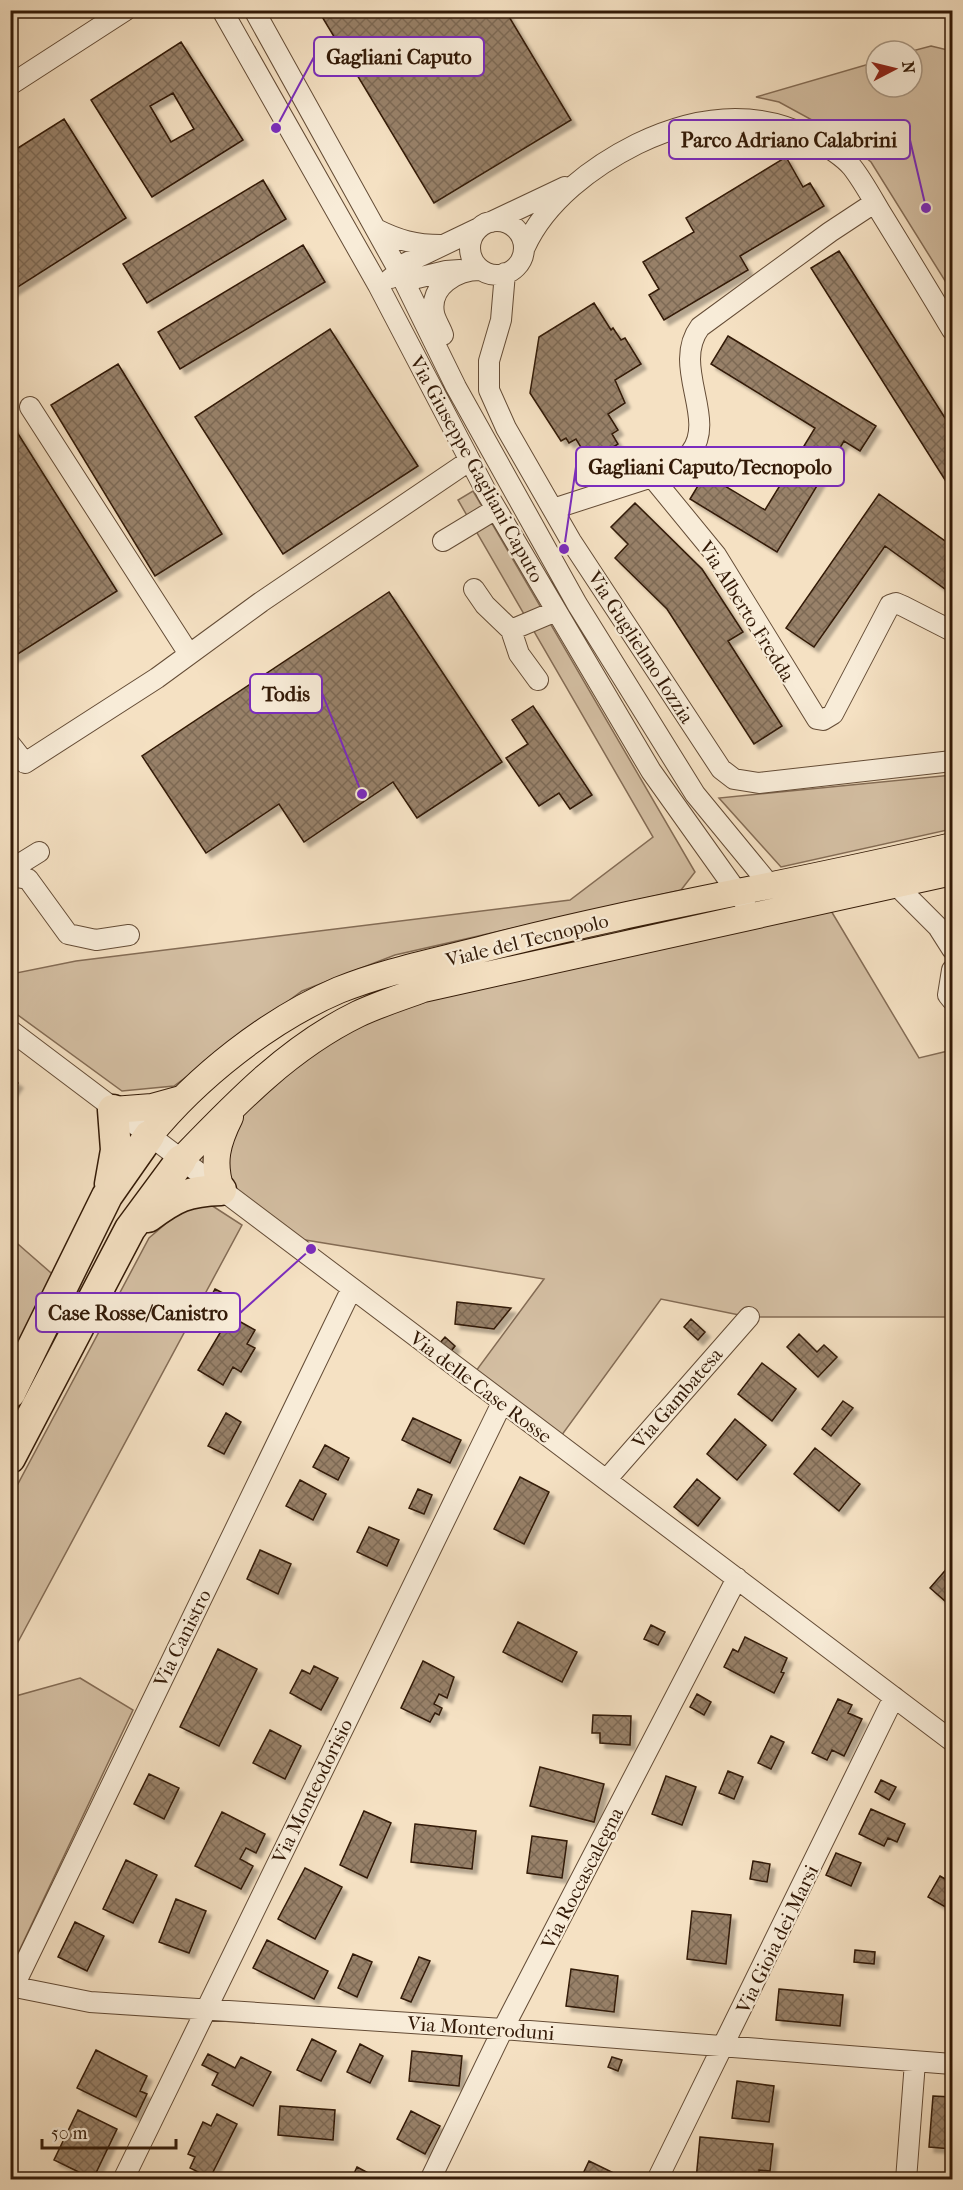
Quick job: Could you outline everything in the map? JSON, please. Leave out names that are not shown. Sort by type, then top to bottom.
[{"type":"highway","points":[[107,1196],[116,1150],[114,1110]]},
{"type":"highway","points":[[10,1393],[107,1196],[149,1136]]},
{"type":"highway","points":[[10,1458],[130,1229],[181,1160]]},
{"type":"highway","points":[[130,1229],[175,1197],[198,1190],[221,1190]]},
{"type":"main road","name":"Viale del Tecnopolo","points":[[149,1136],[181,1099],[232,1056],[301,1011],[338,991],[378,977],[523,939],[952,846]]},
{"type":"main road","name":"Viale del Tecnopolo","points":[[181,1160],[240,1098],[288,1058],[329,1030],[360,1013],[423,989],[952,872]]},
{"type":"main road","points":[[221,1190],[216,1176],[216,1151],[240,1098]]},
{"type":"main road","points":[[114,1110],[152,1107],[181,1099]]},
{"type":"street","points":[[10,85],[126,10]]},
{"type":"street","name":"Via Giuseppe Gagliani Caputo","points":[[222,10],[378,285],[496,509],[651,771],[754,914]]},
{"type":"street","name":"Via Giuseppe Gagliani Caputo","points":[[254,10],[400,273],[456,387],[577,604],[695,794],[769,884]]},
{"type":"street","points":[[378,285],[400,273],[406,264],[584,178],[629,149],[656,135],[708,120],[736,117],[764,120],[791,128],[824,144],[852,166],[952,330]]},
{"type":"street","points":[[400,273],[413,279],[446,270],[472,270],[486,274],[505,273],[519,262],[542,216],[584,178]]},
{"type":"street","points":[[553,509],[652,477],[685,457],[696,442],[698,423],[689,358],[691,341],[700,327],[810,245],[874,203]]},
{"type":"street","points":[[456,387],[451,352],[434,313],[435,296],[445,282],[472,270],[474,264],[470,244],[473,235],[483,226],[507,222],[518,227],[523,234],[525,247]]},
{"type":"street","points":[[376,229],[399,240],[417,245],[443,245]]},
{"type":"street","name":"Via Guglielmo Iozzia","points":[[505,273],[501,320],[489,361],[489,390],[506,428],[553,509],[629,632],[725,773],[734,779],[759,783],[952,761]]},
{"type":"street","points":[[30,407],[189,654]]},
{"type":"street","points":[[10,744],[25,763],[189,654],[470,461]]},
{"type":"street","name":"Via Alberto Fredda","points":[[652,477],[716,555],[817,719],[823,720],[833,714],[890,605],[896,603],[952,631]]},
{"type":"street","points":[[443,541],[496,509]]},
{"type":"street","points":[[474,589],[485,605],[511,630],[519,654],[538,681]]},
{"type":"street","points":[[511,630],[556,610]]},
{"type":"street","points":[[10,870],[39,852]]},
{"type":"street","points":[[10,876],[28,879],[68,934],[96,940],[129,935]]},
{"type":"street","points":[[895,884],[938,927],[952,949]]},
{"type":"street","points":[[952,970],[948,995],[952,1000]]},
{"type":"street","name":"Via delle Case Rosse","points":[[10,1030],[351,1290],[952,1741]]},
{"type":"street","name":"Via Canistro","points":[[12,1986],[351,1290]]},
{"type":"street","name":"Via Gambatesa","points":[[606,1480],[749,1317]]},
{"type":"street","name":"Via Monteodorisio","points":[[123,2180],[502,1402]]},
{"type":"street","name":"Via Roccascalegna","points":[[430,2180],[504,2029],[737,1578]]},
{"type":"street","name":"Via Gioia dei Marsi","points":[[657,2180],[894,1697]]},
{"type":"street","name":"Via Monteroduni","points":[[12,1986],[90,2002],[504,2029],[952,2064]]},
{"type":"street","points":[[906,2180],[915,2062]]},
{"type":"shaded area","points":[[931,46],[952,51],[952,292],[871,162],[836,133],[779,102],[756,97],[864,66],[864,99],[924,99],[924,48]]},
{"type":"shaded area","points":[[473,491],[695,872],[681,890],[395,955],[302,991],[174,1086],[122,1091],[11,1010],[11,974],[76,961],[570,900],[653,837],[458,500]]},
{"type":"shaded area","points":[[952,775],[952,829],[781,867],[719,798]]},
{"type":"shaded area","points":[[824,899],[919,1058],[952,1050],[952,1317],[749,1317],[661,1299],[556,1443],[470,1379],[544,1279],[281,1236],[181,1160],[360,1013]]},
{"type":"shaded area","points":[[211,1205],[242,1225],[11,1655],[11,1497],[149,1238],[183,1209]]},
{"type":"shaded area","points":[[11,1238],[58,1279],[11,1375]]},
{"type":"shaded area","points":[[80,1678],[133,1710],[11,1968],[11,1695],[12,1697]]},
{"type":"building","points":[[318,10],[505,10],[571,120],[434,203]]},
{"type":"building","points":[[181,42],[243,140],[152,197],[91,100]],"holes":[[[173,93],[194,129],[171,142],[150,106]]]},
{"type":"building","points":[[64,119],[126,218],[10,292],[10,153]]},
{"type":"building","points":[[786,157],[803,187],[810,183],[824,206],[740,256],[748,270],[664,320],[649,295],[659,289],[643,262],[694,232],[686,218]]},
{"type":"building","points":[[263,180],[286,219],[147,303],[123,264]]},
{"type":"building","points":[[303,245],[325,282],[180,369],[158,332]]},
{"type":"building","points":[[839,251],[952,429],[952,491],[811,268]]},
{"type":"building","points":[[594,303],[611,330],[613,328],[621,340],[625,338],[641,364],[615,380],[625,403],[608,414],[618,430],[612,434],[618,444],[601,455],[596,447],[585,454],[576,439],[569,443],[566,438],[561,441],[530,393],[539,337]]},
{"type":"building","points":[[330,329],[418,466],[283,554],[195,417]]},
{"type":"building","points":[[728,336],[876,426],[860,451],[844,441],[777,552],[690,499],[705,474],[765,510],[815,428],[711,364]]},
{"type":"building","points":[[118,364],[222,534],[155,576],[51,405]]},
{"type":"building","points":[[10,421],[117,591],[10,659]]},
{"type":"building","points":[[879,494],[952,546],[952,594],[885,546],[814,647],[786,628]]},
{"type":"building","points":[[635,503],[702,569],[743,632],[728,641],[782,726],[754,744],[667,609],[615,558],[628,544],[611,527]]},
{"type":"building","points":[[389,592],[502,762],[417,818],[393,782],[304,842],[279,804],[206,853],[142,756]]},
{"type":"building","points":[[533,706],[592,795],[570,809],[559,793],[539,806],[506,758],[528,744],[512,720]]},
{"type":"building","points":[[10,1078],[18,1083],[10,1094]]},
{"type":"building","points":[[215,1289],[223,1293],[215,1309],[207,1304]]},
{"type":"building","points":[[457,1302],[511,1308],[494,1329],[455,1324]]},
{"type":"building","points":[[230,1316],[255,1330],[247,1344],[255,1348],[241,1372],[233,1367],[223,1385],[198,1370]]},
{"type":"building","points":[[691,1319],[705,1332],[698,1340],[684,1327]]},
{"type":"building","points":[[799,1334],[817,1352],[824,1345],[837,1357],[818,1377],[787,1347]]},
{"type":"building","points":[[445,1337],[455,1346],[449,1354],[438,1345]]},
{"type":"building","points":[[762,1363],[796,1389],[772,1421],[738,1394]]},
{"type":"building","points":[[843,1401],[853,1408],[831,1436],[822,1429]]},
{"type":"building","points":[[226,1413],[241,1422],[224,1454],[208,1446]]},
{"type":"building","points":[[413,1418],[461,1440],[450,1463],[402,1440]]},
{"type":"building","points":[[735,1419],[766,1445],[737,1480],[707,1454]]},
{"type":"building","points":[[325,1445],[349,1458],[338,1480],[313,1467]]},
{"type":"building","points":[[815,1448],[860,1484],[839,1511],[794,1474]]},
{"type":"building","points":[[520,1477],[549,1492],[524,1544],[494,1529]]},
{"type":"building","points":[[697,1479],[720,1498],[698,1526],[674,1507]]},
{"type":"building","points":[[300,1480],[326,1494],[313,1520],[286,1506]]},
{"type":"building","points":[[418,1489],[432,1495],[424,1514],[409,1508]]},
{"type":"building","points":[[369,1527],[399,1540],[387,1566],[357,1552]]},
{"type":"building","points":[[260,1550],[291,1564],[278,1594],[247,1579]]},
{"type":"building","points":[[949,1566],[952,1569],[952,1607],[930,1588]]},
{"type":"building","points":[[518,1622],[577,1652],[562,1682],[503,1652]]},
{"type":"building","points":[[651,1625],[665,1632],[658,1645],[644,1639]]},
{"type":"building","points":[[745,1637],[787,1658],[781,1672],[784,1673],[774,1693],[724,1667],[733,1649],[738,1652]]},
{"type":"building","points":[[218,1649],[257,1669],[219,1746],[180,1727]]},
{"type":"building","points":[[423,1661],[454,1677],[447,1698],[439,1694],[434,1704],[442,1708],[439,1715],[435,1713],[430,1722],[401,1708]]},
{"type":"building","points":[[314,1666],[338,1678],[321,1710],[290,1693],[302,1670],[310,1674]]},
{"type":"building","points":[[697,1694],[711,1702],[704,1715],[690,1707]]},
{"type":"building","points":[[838,1699],[852,1705],[848,1713],[862,1719],[844,1756],[832,1750],[827,1760],[812,1753]]},
{"type":"building","points":[[593,1715],[631,1716],[630,1745],[600,1743],[600,1733],[592,1733]]},
{"type":"building","points":[[270,1730],[301,1746],[285,1779],[253,1763]]},
{"type":"building","points":[[771,1736],[784,1742],[771,1769],[758,1763]]},
{"type":"building","points":[[540,1767],[604,1784],[594,1822],[530,1806]]},
{"type":"building","points":[[728,1771],[743,1777],[734,1799],[719,1793]]},
{"type":"building","points":[[149,1774],[179,1788],[164,1819],[134,1804]]},
{"type":"building","points":[[666,1776],[696,1787],[682,1825],[652,1814]]},
{"type":"building","points":[[881,1780],[896,1787],[889,1800],[875,1792]]},
{"type":"building","points":[[871,1809],[905,1824],[897,1842],[888,1838],[884,1846],[859,1834]]},
{"type":"building","points":[[364,1811],[391,1823],[367,1878],[340,1865]]},
{"type":"building","points":[[222,1812],[265,1834],[256,1853],[246,1848],[240,1859],[253,1866],[241,1889],[195,1866]]},
{"type":"building","points":[[415,1824],[476,1831],[472,1869],[411,1862]]},
{"type":"building","points":[[532,1836],[567,1841],[562,1878],[527,1873]]},
{"type":"building","points":[[836,1853],[861,1863],[851,1886],[826,1875]]},
{"type":"building","points":[[126,1860],[157,1875],[133,1923],[103,1909]]},
{"type":"building","points":[[753,1861],[770,1864],[767,1882],[750,1879]]},
{"type":"building","points":[[305,1868],[342,1887],[315,1939],[278,1919]]},
{"type":"building","points":[[940,1876],[952,1883],[952,1903],[949,1909],[928,1897]]},
{"type":"building","points":[[176,1899],[206,1911],[189,1953],[159,1942]]},
{"type":"building","points":[[692,1911],[731,1915],[726,1964],[687,1959]]},
{"type":"building","points":[[75,1922],[104,1936],[87,1971],[58,1957]]},
{"type":"building","points":[[267,1940],[328,1971],[314,1999],[253,1968]]},
{"type":"building","points":[[855,1950],[875,1952],[874,1964],[854,1962]]},
{"type":"building","points":[[353,1954],[372,1962],[357,1997],[338,1988]]},
{"type":"building","points":[[419,1957],[430,1961],[411,2002],[401,1998]]},
{"type":"building","points":[[571,1969],[618,1976],[614,2012],[566,2006]]},
{"type":"building","points":[[779,1989],[843,1995],[840,2026],[776,2020]]},
{"type":"building","points":[[312,2039],[336,2051],[321,2081],[297,2070]]},
{"type":"building","points":[[360,2044],[383,2056],[370,2083],[347,2072]]},
{"type":"building","points":[[96,2050],[147,2076],[140,2091],[147,2094],[136,2117],[77,2088]]},
{"type":"building","points":[[412,2051],[462,2056],[459,2086],[409,2081]]},
{"type":"building","points":[[208,2054],[235,2068],[241,2057],[271,2072],[253,2106],[212,2085],[218,2073],[202,2065]]},
{"type":"building","points":[[612,2057],[622,2060],[618,2071],[608,2067]]},
{"type":"building","points":[[737,2081],[774,2086],[769,2122],[732,2118]]},
{"type":"building","points":[[933,2096],[952,2097],[952,2149],[929,2147]]},
{"type":"building","points":[[280,2106],[335,2110],[333,2140],[278,2135]]},
{"type":"building","points":[[78,2110],[117,2129],[93,2179],[54,2160]]},
{"type":"building","points":[[411,2111],[440,2126],[425,2154],[397,2139]]},
{"type":"building","points":[[217,2114],[237,2124],[210,2178],[190,2168],[195,2157],[188,2154],[203,2122],[211,2126]]},
{"type":"building","points":[[700,2137],[773,2144],[770,2171],[759,2170],[759,2180],[696,2180]]},
{"type":"building","points":[[589,2161],[620,2176],[618,2180],[580,2180]]},
{"type":"building","points":[[357,2167],[374,2176],[372,2180],[351,2180]]},
{"type":"place","name":"Gagliani Caputo","points":[[276,128]]},
{"type":"place","name":"Parco Adriano Calabrini","points":[[926,208]]},
{"type":"place","name":"Gagliani Caputo/Tecnopolo","points":[[564,549]]},
{"type":"place","name":"Todis","points":[[362,794]]},
{"type":"place","name":"Case Rosse/Canistro","points":[[311,1249]]}]
